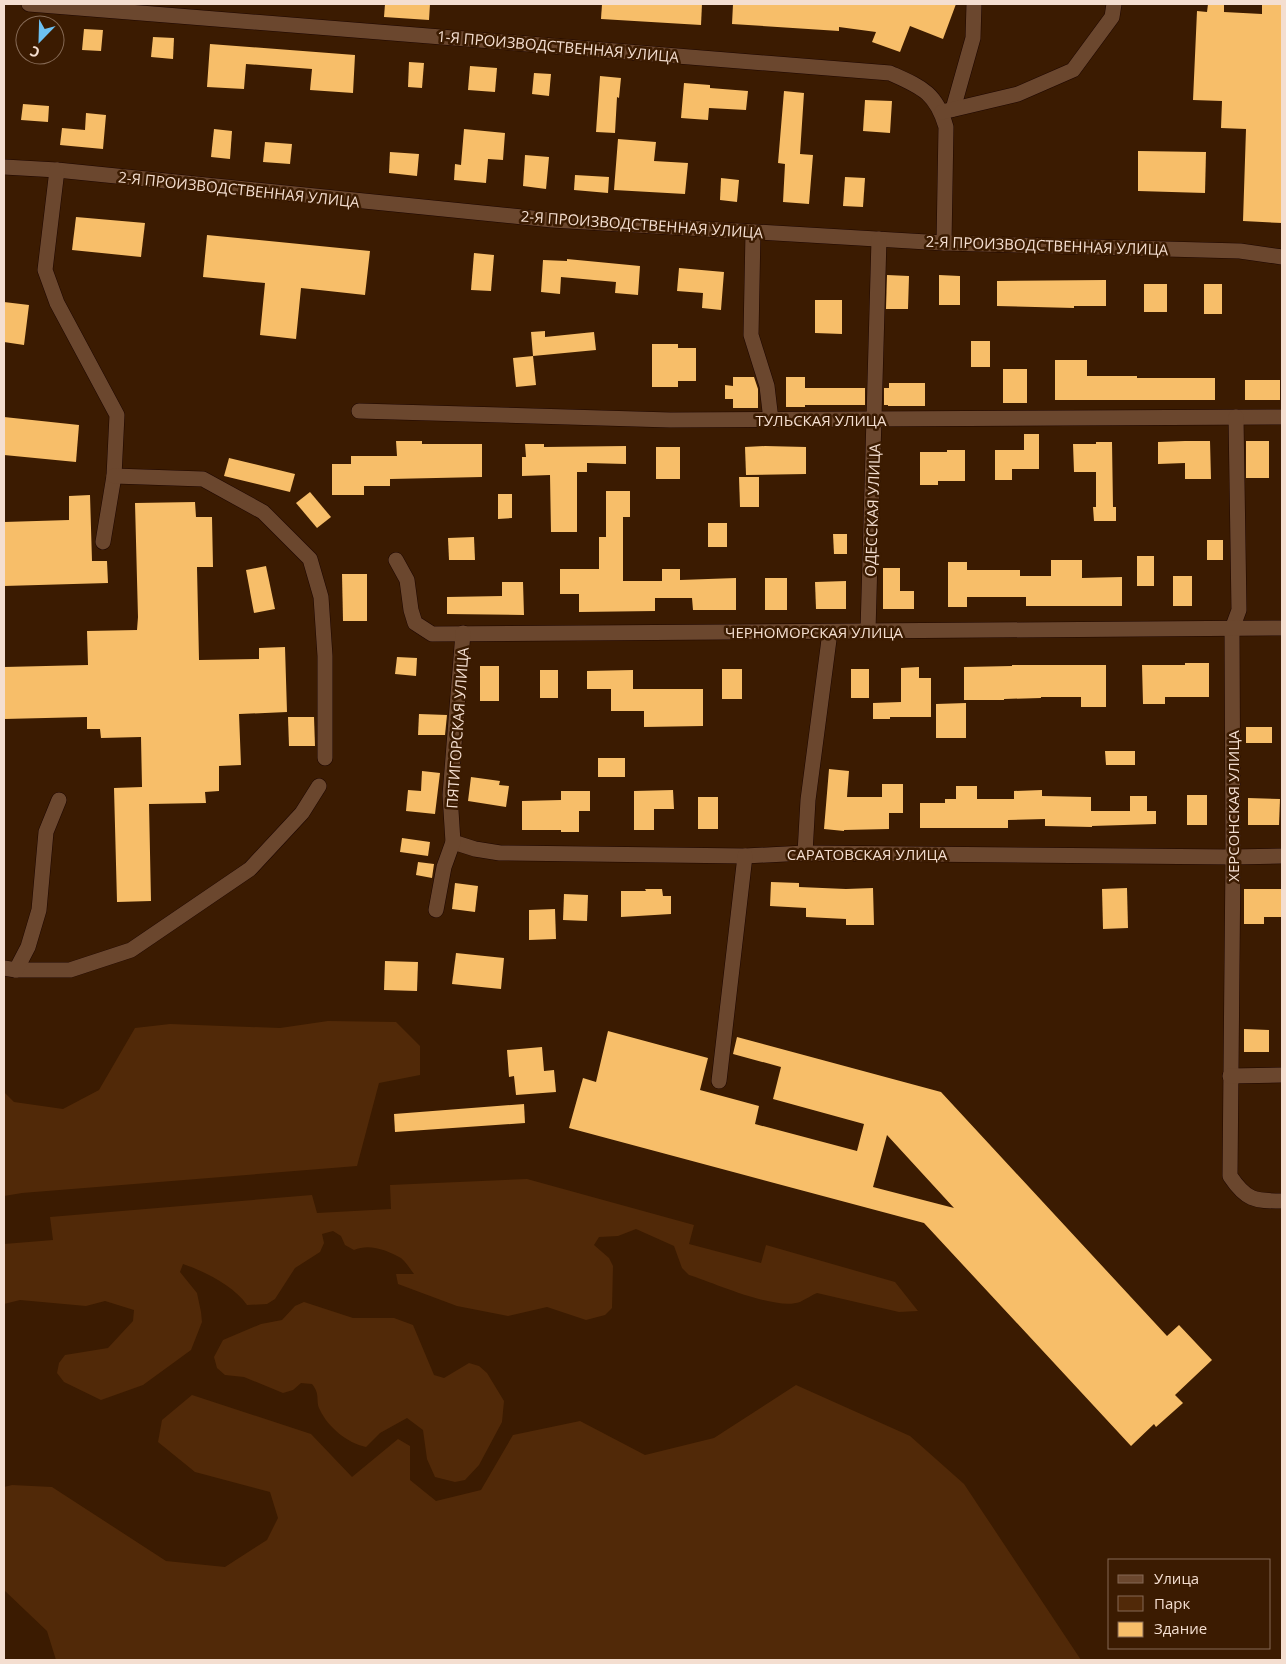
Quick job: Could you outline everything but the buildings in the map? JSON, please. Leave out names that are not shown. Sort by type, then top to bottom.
[{"type":"street","name":"1-Я ПРОИЗВОДСТВЕННАЯ УЛИЦА","points":[[29,4],[890,73],[913,84],[933,97],[947,110],[944,243]]},
{"type":"street","points":[[947,110],[973,38],[974,4]]},
{"type":"street","points":[[947,110],[1018,94],[1073,70],[1112,17],[1114,4]]},
{"type":"street","name":"2-Я ПРОИЗВОДСТВЕННАЯ УЛИЦА","points":[[4,167],[57,170],[552,220],[944,243],[1240,251],[1282,257]]},
{"type":"street","points":[[57,170],[45,270],[57,303],[117,415],[114,476],[103,542]]},
{"type":"street","points":[[754,232],[751,334],[768,386],[771,420]]},
{"type":"street","name":"ОДЕССКАЯ УЛИЦА","points":[[868,631],[879,239]]},
{"type":"street","name":"ТУЛЬСКАЯ УЛИЦА","points":[[359,411],[670,420],[1282,417]]},
{"type":"street","name":"ХЕРСОНСКАЯ УЛИЦА","points":[[1236,417],[1239,610],[1232,629],[1233,857],[1230,1176],[1240,1192],[1253,1198],[1267,1201],[1282,1201]]},
{"type":"street","points":[[114,476],[203,479],[263,512],[310,559],[321,597],[325,656],[325,758]]},
{"type":"street","name":"ЧЕРНОМОРСКАЯ УЛИЦА","points":[[396,560],[407,580],[411,610],[416,623],[432,634],[1282,628]]},
{"type":"street","points":[[805,852],[808,800],[830,632]]},
{"type":"street","name":"ПЯТИГОРСКАЯ УЛИЦА","points":[[436,910],[444,867],[453,842],[450,795],[463,633]]},
{"type":"street","points":[[10,969],[70,970],[131,950],[250,868],[302,813],[319,786]]},
{"type":"street","points":[[10,969],[28,947],[39,910],[46,832],[59,800]]},
{"type":"street","name":"САРАТОВСКАЯ УЛИЦА","points":[[453,842],[475,849],[500,853],[745,856],[805,852],[1282,856]]},
{"type":"street","points":[[719,1081],[745,856]]},
{"type":"street","points":[[1230,1076],[1282,1075]]},
{"type":"green space","points":[[328,1021],[396,1022],[420,1046],[420,1075],[379,1083],[357,1166],[4,1196],[4,1092],[14,1102],[63,1109],[99,1090],[135,1028],[170,1024],[280,1028]]},
{"type":"green space","points":[[527,1179],[694,1225],[689,1244],[761,1263],[766,1245],[895,1282],[918,1311],[899,1312],[817,1293],[800,1302],[789,1304],[761,1300],[689,1275],[682,1268],[674,1246],[636,1229],[618,1236],[599,1237],[594,1245],[609,1258],[613,1266],[612,1308],[605,1315],[586,1320],[547,1307],[508,1316],[457,1306],[398,1284],[396,1274],[414,1274],[401,1258],[378,1248],[366,1247],[354,1250],[345,1245],[341,1236],[333,1231],[322,1234],[324,1243],[320,1252],[295,1268],[275,1299],[267,1304],[247,1305],[218,1280],[183,1264],[180,1272],[197,1293],[202,1322],[191,1350],[143,1385],[101,1400],[64,1382],[57,1373],[59,1363],[65,1355],[108,1348],[133,1321],[134,1310],[105,1301],[86,1306],[20,1300],[4,1304],[4,1244],[53,1240],[50,1217],[312,1195],[317,1213],[391,1209],[390,1185]]},
{"type":"green space","points":[[304,1302],[353,1318],[394,1318],[413,1325],[434,1375],[444,1378],[469,1363],[479,1366],[487,1373],[504,1401],[502,1422],[479,1465],[465,1480],[455,1482],[435,1477],[427,1459],[423,1430],[407,1418],[380,1433],[366,1447],[345,1438],[333,1428],[323,1416],[315,1388],[312,1384],[301,1383],[293,1390],[283,1393],[244,1377],[225,1375],[217,1368],[214,1357],[223,1340],[261,1324],[282,1320],[295,1306]]},
{"type":"green space","points":[[796,1385],[910,1436],[964,1484],[1081,1660],[56,1660],[47,1631],[4,1588],[4,1487],[12,1485],[52,1487],[166,1561],[225,1567],[267,1540],[278,1518],[270,1492],[195,1472],[158,1442],[162,1420],[192,1395],[311,1434],[352,1477],[398,1439],[410,1446],[410,1480],[436,1501],[481,1490],[513,1435],[580,1421],[645,1455],[714,1438]]}]
